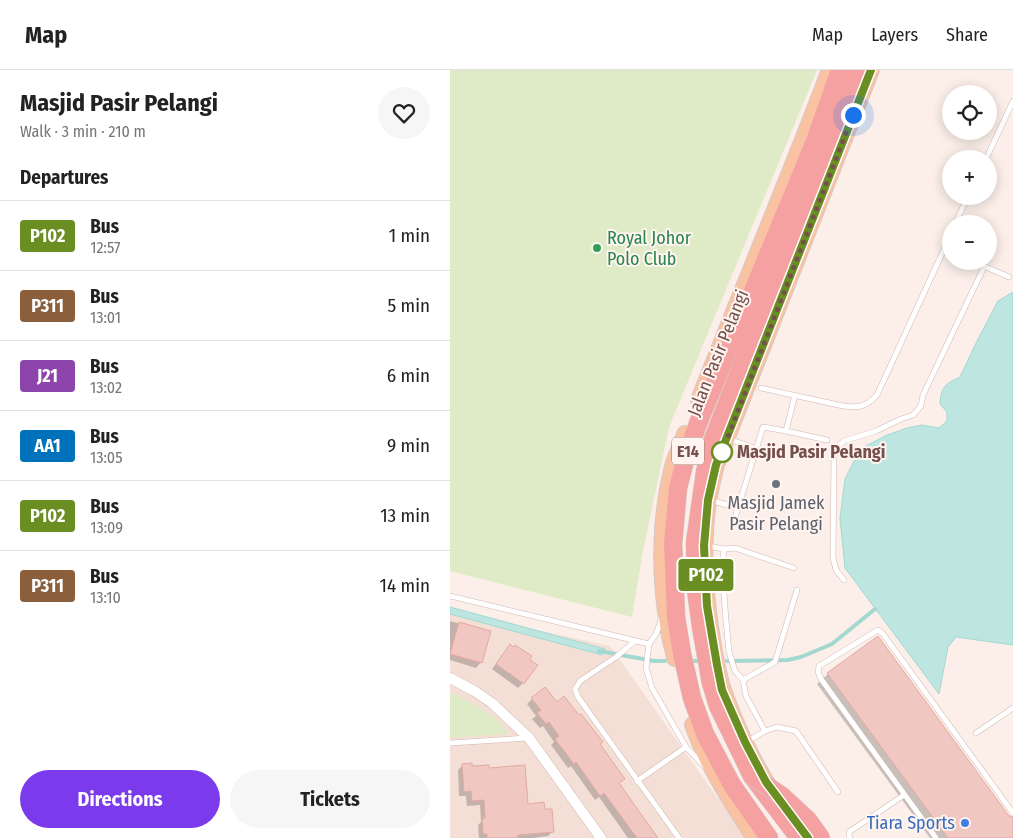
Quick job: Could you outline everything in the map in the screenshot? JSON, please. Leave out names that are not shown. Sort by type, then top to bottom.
[{"type":"highway","name":"E14","points":[[757,837],[706,734],[692,698],[676,618],[673,544],[675,514],[678,488],[686,457],[696,430],[815,141],[840,70]]},
{"type":"highway","name":"E14","points":[[799,838],[752,776],[718,706],[711,683],[701,627],[696,590],[695,543],[706,472],[714,440],[757,327],[818,181],[858,70]]},
{"type":"highway","points":[[752,776],[782,796],[808,820],[821,838]]},
{"type":"main road","name":"Jalan Pasir Pelangi","points":[[757,837],[727,796],[710,765],[688,710],[668,626],[662,569],[663,539],[674,463],[731,317],[788,180],[830,70]]},
{"type":"main road","points":[[808,838],[769,787],[745,742],[722,690],[707,606],[704,546],[708,500],[716,465],[871,70]]},
{"type":"street","points":[[450,678],[492,703],[529,738],[601,838]]},
{"type":"lane","points":[[990,150],[1013,101]]},
{"type":"lane","points":[[761,388],[853,408],[870,403],[877,395],[942,257]]},
{"type":"lane","points":[[844,580],[836,570],[833,558],[834,456],[837,447],[844,441],[876,431],[913,415],[920,406],[923,395],[983,270]]},
{"type":"lane","points":[[992,270],[1009,277]]},
{"type":"lane","points":[[786,431],[795,395]]},
{"type":"lane","points":[[733,524],[763,427],[826,440]]},
{"type":"lane","points":[[727,438],[757,448]]},
{"type":"lane","points":[[708,500],[738,508]]},
{"type":"lane","points":[[704,546],[724,549],[735,548],[794,568]]},
{"type":"lane","points":[[724,549],[722,567],[729,652],[735,671],[743,680],[746,696],[765,730]]},
{"type":"lane","points":[[743,680],[775,662],[797,590]]},
{"type":"lane","points":[[450,596],[649,644]]},
{"type":"lane","points":[[664,597],[660,624],[649,644],[646,668],[652,688],[686,747],[708,770],[727,796]]},
{"type":"lane","points":[[936,838],[821,679],[818,672],[819,666],[878,630],[883,634],[1013,813]]},
{"type":"lane","points":[[635,641],[616,657],[580,681],[575,689],[578,697],[679,838]]},
{"type":"lane","points":[[976,733],[1013,708]]},
{"type":"lane","points":[[745,742],[765,730],[777,727],[796,731],[838,792]]},
{"type":"lane","points":[[450,743],[529,738]]},
{"type":"lane","points":[[637,781],[686,747]]},
{"type":"lane","points":[[850,838],[850,832],[904,795]]},
{"type":"shaded area","points":[[450,611],[610,646],[746,838],[450,838]]},
{"type":"green space","name":"Royal Johor Polo Club","points":[[450,70],[817,70],[669,427],[643,551],[632,617],[450,571]]},
{"type":"green space","points":[[450,692],[472,703],[496,719],[509,734],[450,738]]},
{"type":"water","points":[[1013,292],[1013,645],[956,637],[948,647],[939,694],[845,568],[840,518],[845,479],[860,449],[885,436],[907,428],[922,425],[939,428],[947,421],[947,412],[940,404],[943,390],[947,384],[960,377],[998,301]]},
{"type":"water","points":[[450,607],[605,649],[602,655],[450,614]]},
{"type":"building","points":[[459,622],[491,631],[482,663],[450,654]]},
{"type":"building","points":[[878,636],[1009,816],[1013,817],[1013,838],[948,838],[827,673]]},
{"type":"building","points":[[510,644],[513,647],[515,645],[532,656],[530,660],[538,665],[524,684],[496,664]]},
{"type":"building","points":[[545,687],[557,702],[564,696],[603,742],[600,744],[625,779],[619,783],[658,838],[637,838],[604,793],[600,796],[576,762],[574,764],[555,739],[559,736],[549,722],[546,724],[537,713],[541,710],[531,698]]},
{"type":"building","points":[[472,763],[472,766],[489,765],[489,768],[525,765],[528,804],[544,802],[545,809],[552,809],[554,832],[518,835],[518,838],[487,838],[487,834],[483,834],[482,819],[485,818],[484,800],[472,801],[471,791],[464,792],[462,764]]},
{"type":"waterway","points":[[727,661],[788,660],[801,657],[832,644],[875,609]]},
{"type":"waterway","points":[[599,651],[654,661],[665,661]]},
{"type":"waterway","points":[[688,661],[703,661]]},
{"type":"bus line","name":"P102","points":[[808,838],[766,782],[745,742],[722,690],[707,606],[704,546],[705,524],[716,465],[871,70]]},
{"type":"place","name":"Royal Johor Polo Club","points":[[597,248]]},
{"type":"place","name":"Masjid Pasir Pelangi","points":[[722,452]]},
{"type":"place","name":"Masjid Jamek Pasir Pelangi","points":[[776,484]]},
{"type":"place","name":"Tiara Sports","points":[[965,823]]},
{"type":"route","points":[[722,452],[853,115]]}]
